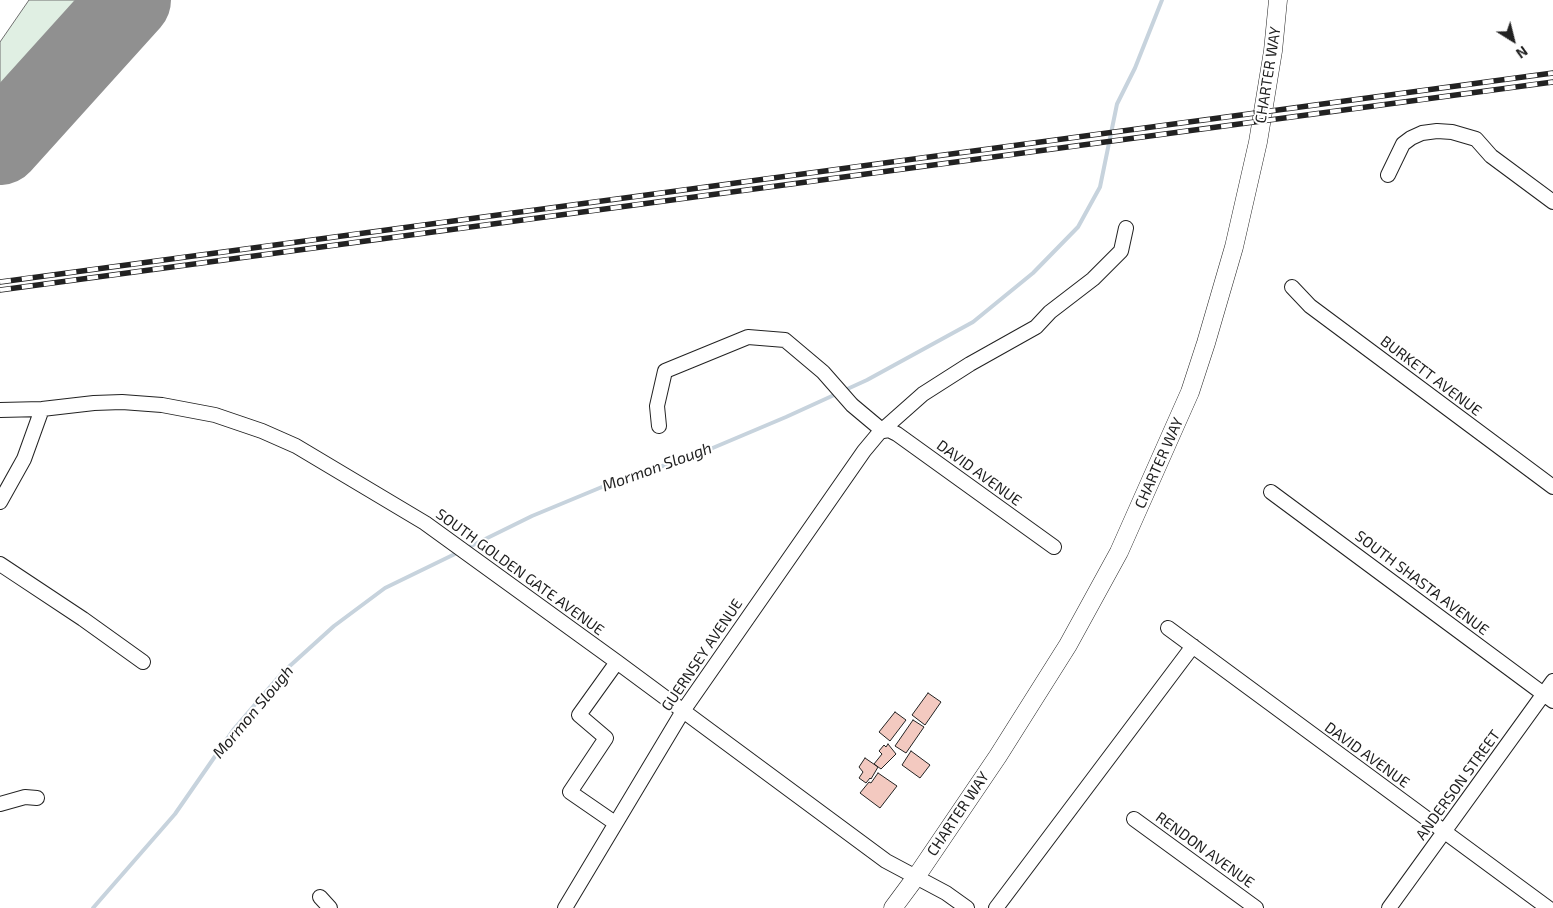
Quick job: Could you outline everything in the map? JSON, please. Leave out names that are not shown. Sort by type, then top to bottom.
[{"type":"main road","name":"CHARTER WAY","points":[[892,908],[916,877],[998,756],[1073,636],[1119,552],[1190,392],[1234,248],[1258,142],[1273,50],[1278,0]]},
{"type":"street","points":[[1388,175],[1403,144],[1411,138],[1422,133],[1452,132],[1476,139],[1491,156],[1553,202]]},
{"type":"street","name":"GUERNSEY AVENUE","points":[[565,908],[683,711],[864,451],[879,433],[923,394],[970,364],[1036,327],[1050,312],[1093,279],[1121,250],[1126,228]]},
{"type":"street","name":"BURKETT AVENUE","points":[[1292,287],[1310,306],[1553,487]]},
{"type":"street","name":"DAVID AVENUE","points":[[659,426],[657,406],[665,370],[748,338],[785,340],[822,372],[852,406],[883,431],[889,430],[897,434],[1054,547]]},
{"type":"street","name":"SOUTH GOLDEN GATE AVENUE","points":[[0,410],[42,409],[122,402],[162,405],[214,415],[296,446],[425,523],[886,861],[946,893],[967,908]]},
{"type":"street","points":[[0,502],[24,459],[42,409]]},
{"type":"street","name":"SOUTH SHASTA AVENUE","points":[[1271,492],[1548,697]]},
{"type":"street","points":[[0,564],[143,662]]},
{"type":"street","name":"DAVID AVENUE","points":[[1168,628],[1548,908]]},
{"type":"street","points":[[996,908],[1193,646]]},
{"type":"street","points":[[615,823],[570,792],[606,738],[579,715],[617,662]]},
{"type":"street","name":"ANDERSON STREET","points":[[1389,908],[1444,832],[1548,697],[1553,682]]},
{"type":"street","points":[[0,804],[25,797],[37,798]]},
{"type":"street","name":"RENDON AVENUE","points":[[1134,819],[1256,908]]},
{"type":"street","points":[[320,897],[330,908]]},
{"type":"green space","points":[[29,0],[100,0],[0,110],[0,42]]},
{"type":"building","points":[[928,693],[941,702],[925,725],[912,715]]},
{"type":"building","points":[[895,712],[906,720],[890,741],[879,732]]},
{"type":"building","points":[[913,720],[924,727],[906,753],[895,746]]},
{"type":"building","points":[[888,744],[896,754],[881,769],[874,764],[882,754],[879,751],[884,745],[886,747]]},
{"type":"building","points":[[911,751],[930,765],[920,778],[902,765]]},
{"type":"building","points":[[865,758],[878,767],[871,779],[866,783],[859,778],[863,772],[859,767]]},
{"type":"building","points":[[878,773],[897,786],[880,808],[860,793]]},
{"type":"waterway","name":"Mormon Slough","points":[[465,549],[532,516],[626,477],[689,458],[786,417],[867,380],[973,322],[1033,273],[1078,227],[1100,187],[1117,104],[1135,68],[1162,0]]},
{"type":"waterway","name":"Mormon Slough","points":[[93,908],[175,814],[234,729],[282,673],[334,626],[385,588],[459,552]]},
{"type":"runway","points":[[0,144],[130,0]]},
{"type":"railway","points":[[0,282],[1553,73]]},
{"type":"railway","points":[[0,290],[1553,82]]}]
